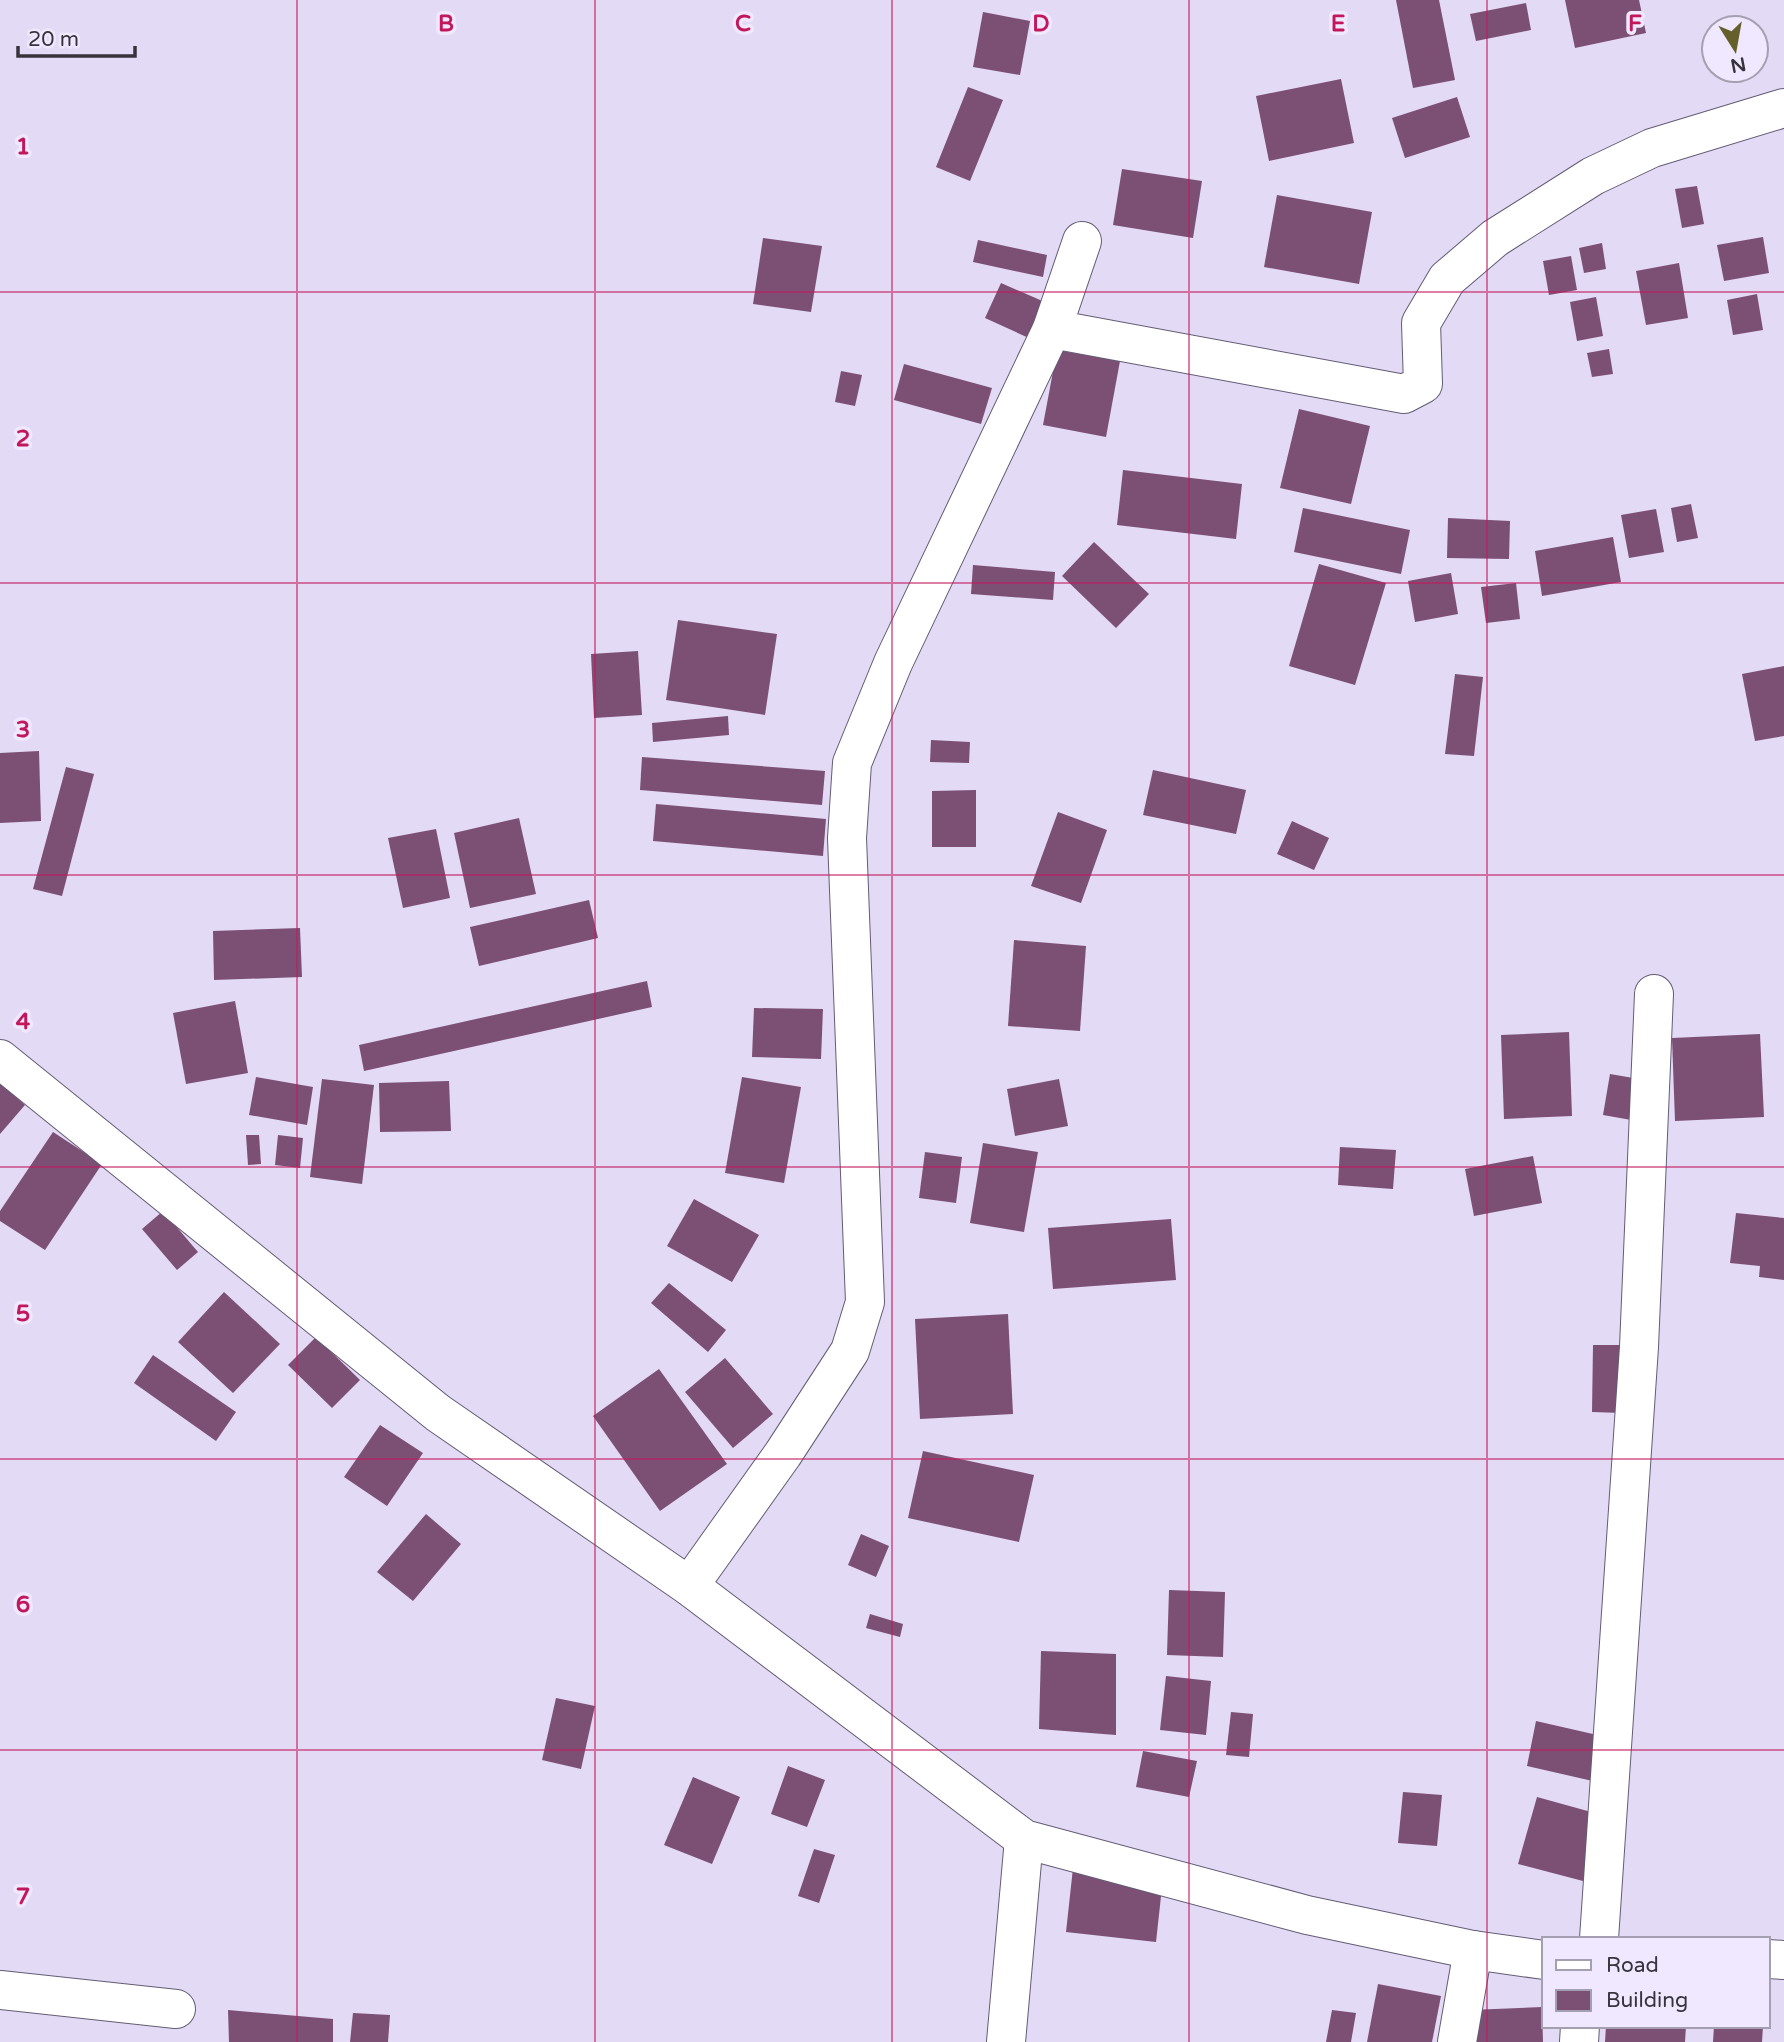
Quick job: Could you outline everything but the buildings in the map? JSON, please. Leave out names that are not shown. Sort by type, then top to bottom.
[{"type":"street","points":[[1052,329],[1404,394],[1423,384],[1421,323],[1447,279],[1495,238],[1592,176],[1652,148],[1784,107]]},
{"type":"street","points":[[689,1586],[783,1454],[850,1351],[865,1302],[847,838],[852,763],[892,663],[1052,329],[1082,241]]},
{"type":"street","points":[[1600,1937],[1639,1347],[1654,994]]},
{"type":"street","points":[[0,1059],[438,1413],[689,1586],[1024,1839],[1307,1915],[1473,1950],[1542,1960]]},
{"type":"street","points":[[1006,2042],[1024,1839]]},
{"type":"street","points":[[1457,2042],[1473,1950]]},
{"type":"street","points":[[0,1990],[176,2010]]}]
